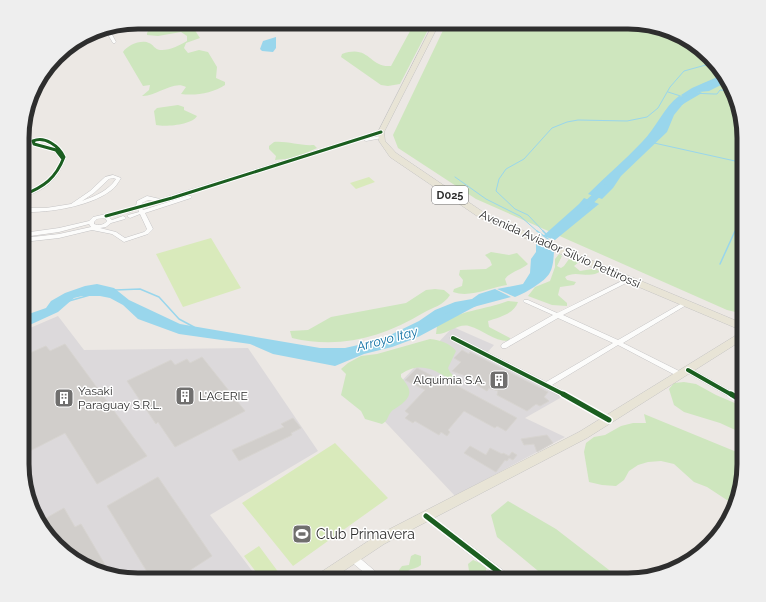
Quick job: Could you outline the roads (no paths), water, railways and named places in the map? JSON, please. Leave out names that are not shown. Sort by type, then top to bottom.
[{"type":"main road","points":[[381,134],[434,29]]},
{"type":"main road","name":"Avenida Aviador Silvio Pettirossi","points":[[381,134],[385,148],[393,155],[483,216],[628,280],[737,325]]},
{"type":"main road","points":[[329,573],[380,540],[553,451],[609,420],[737,339]]},
{"type":"street","points":[[109,33],[114,42]]},
{"type":"street","points":[[130,216],[141,210],[381,134]]},
{"type":"street","points":[[29,193],[39,189],[55,177],[62,166],[64,159],[63,154],[55,146],[40,139],[33,141],[34,144],[56,150],[64,159]]},
{"type":"street","points":[[29,210],[47,210],[73,204],[107,192],[119,178],[113,176],[108,178],[92,192],[73,204]]},
{"type":"street","points":[[29,234],[94,226],[114,233],[124,240],[148,232],[150,229],[139,202],[147,198],[163,203]]},
{"type":"street","points":[[126,211],[141,210]]},
{"type":"street","points":[[94,226],[95,218],[119,213]]},
{"type":"street","points":[[106,216],[110,220],[108,223]]},
{"type":"street","points":[[29,239],[59,236],[123,218]]},
{"type":"street","points":[[108,223],[116,231],[114,233]]},
{"type":"street","points":[[504,346],[558,315],[628,280]]},
{"type":"street","points":[[526,301],[685,373],[737,399]]},
{"type":"street","points":[[546,385],[619,344],[686,303]]},
{"type":"street","points":[[452,338],[546,385],[609,420]]},
{"type":"street","points":[[426,516],[500,573]]},
{"type":"street","points":[[352,557],[371,573]]},
{"type":"water","points":[[276,37],[276,48],[273,52],[262,51],[260,49],[263,41]]},
{"type":"water","points":[[719,76],[723,84],[709,91],[689,93],[689,98],[685,98],[681,95],[692,88]]},
{"type":"water","points":[[694,93],[702,93],[683,104],[674,115],[667,132],[621,176],[613,188],[602,199],[588,194],[642,142],[664,112],[679,96],[690,99]]},
{"type":"water","points":[[584,198],[599,204],[555,240],[543,236],[579,204]]},
{"type":"water","points":[[536,243],[554,251],[553,264],[548,276],[540,283],[515,297],[497,289],[523,284],[530,273],[531,259],[536,252]]},
{"type":"water","points":[[97,284],[114,288],[129,300],[180,324],[320,348],[345,348],[380,340],[419,321],[435,310],[455,302],[472,299],[479,294],[495,289],[511,297],[451,313],[434,321],[416,338],[392,347],[364,354],[335,366],[273,354],[250,344],[179,334],[138,319],[123,305],[110,298],[100,296],[82,296],[74,298],[58,312],[29,325],[29,314],[46,308],[51,301],[65,293],[85,286]]},
{"type":"waterway","name":"Arroyo Itay","points":[[544,232],[528,215],[515,209],[496,191],[499,179],[506,169],[524,159],[552,128],[567,122],[578,120],[627,121],[647,117],[658,108],[670,87],[684,71],[708,64]]},
{"type":"waterway","name":"Arroyo Itay","points":[[679,103],[704,85],[720,79]]},
{"type":"waterway","points":[[668,92],[690,99],[691,93],[717,94],[720,90],[726,90]]},
{"type":"waterway","points":[[654,143],[737,161]]},
{"type":"waterway","points":[[455,177],[486,199],[520,216],[538,232]]},
{"type":"waterway","name":"Arroyo Itay","points":[[581,210],[605,187]]},
{"type":"waterway","points":[[735,232],[737,228]]},
{"type":"waterway","name":"Arroyo Itay","points":[[537,231],[548,239]]},
{"type":"waterway","points":[[720,264],[735,231]]},
{"type":"waterway","name":"Arroyo Itay","points":[[115,290],[140,289],[159,297],[179,319],[194,327]]},
{"type":"waterway","name":"Arroyo Itay","points":[[69,301],[90,295]]},
{"type":"waterway","name":"Arroyo Itay","points":[[414,334],[472,304]]},
{"type":"place","name":"Alquimia S.A.","points":[[499,380]]},
{"type":"place","name":"L'ACERIE","points":[[185,396]]},
{"type":"place","name":"Yasaki Paraguay S.R.L.","points":[[64,398]]},
{"type":"place","name":"Club Primavera","points":[[302,534]]}]
